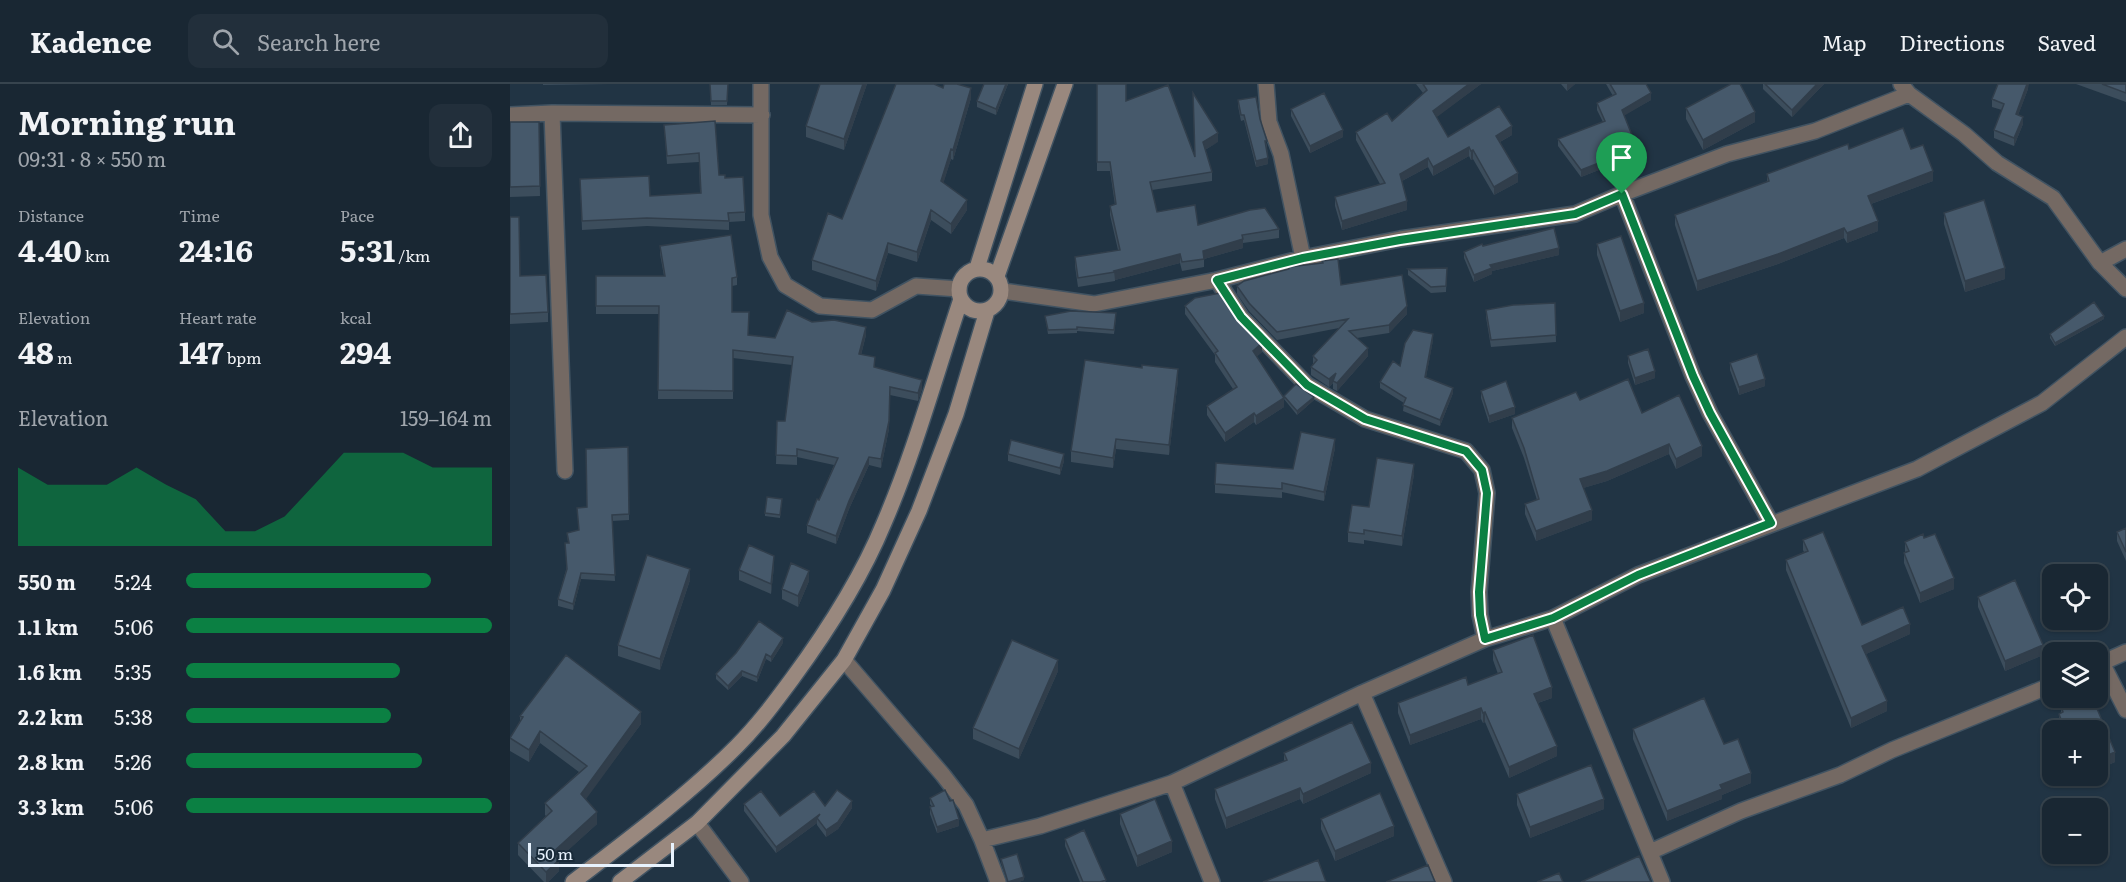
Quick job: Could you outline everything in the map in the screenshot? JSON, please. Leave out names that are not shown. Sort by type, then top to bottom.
[{"type":"main road","points":[[977,268],[1035,84]]},
{"type":"main road","points":[[997,276],[1065,84]]},
{"type":"main road","points":[[573,882],[666,808],[737,746],[767,712],[834,619],[863,569],[885,523],[913,446],[960,294],[961,280],[968,272],[977,268],[988,270],[997,276],[1003,291],[996,305],[987,311],[968,308],[960,294]]},
{"type":"main road","points":[[620,882],[697,823],[783,736],[844,660],[883,590],[919,511],[956,414],[987,311]]},
{"type":"street","points":[[761,84],[761,215],[770,257],[785,285],[820,306],[872,310],[916,286],[960,294]]},
{"type":"street","points":[[1266,84],[1269,122],[1281,154],[1303,258]]},
{"type":"street","points":[[1003,291],[1094,304],[1217,280],[1303,258],[1400,240],[1575,214],[1726,154],[1815,131],[1905,89],[1964,134],[1997,163],[2053,198],[2100,263],[2126,289]]},
{"type":"street","points":[[510,116],[552,113],[762,115]]},
{"type":"street","points":[[552,113],[565,471]]},
{"type":"street","points":[[1622,194],[1693,376],[1710,413],[1771,523]]},
{"type":"street","points":[[2100,263],[2126,249]]},
{"type":"street","points":[[1217,280],[1241,317],[1307,385],[1365,419],[1466,451],[1482,470],[1487,493],[1479,592],[1480,615],[1485,639]]},
{"type":"street","points":[[982,840],[1040,826],[1172,783],[1362,693],[1485,639],[1553,618],[1638,575],[1927,463],[2042,403],[2126,337]]},
{"type":"street","points":[[1553,618],[1662,882]]},
{"type":"street","points":[[2108,660],[2126,652]]},
{"type":"street","points":[[844,660],[944,775],[966,805],[998,882]]},
{"type":"street","points":[[2108,678],[2126,710]]},
{"type":"street","points":[[1650,852],[1741,811],[1840,775],[1892,750],[2042,689]]},
{"type":"street","points":[[1362,693],[1444,882]]},
{"type":"street","points":[[1172,783],[1212,882]]},
{"type":"street","points":[[697,823],[741,882]]},
{"type":"building","points":[[710,84],[728,84],[727,101],[711,101]]},
{"type":"building","points":[[820,84],[863,84],[844,139],[806,126]]},
{"type":"building","points":[[896,84],[934,84],[943,88],[944,84],[957,84],[971,88],[953,150],[951,149],[941,181],[967,200],[951,224],[931,210],[917,252],[888,243],[876,281],[812,260],[828,213],[842,219]]},
{"type":"building","points":[[984,84],[1006,84],[996,109],[977,101]]},
{"type":"building","points":[[1097,84],[1126,84],[1126,101],[1168,85],[1195,157],[1193,93],[1218,133],[1203,142],[1212,172],[1150,182],[1157,212],[1195,205],[1198,225],[1265,208],[1279,229],[1242,235],[1243,239],[1203,251],[1204,259],[1182,262],[1180,254],[1115,272],[1078,278],[1075,257],[1120,250],[1110,206],[1116,204],[1110,162],[1097,162]]},
{"type":"building","points":[[1423,84],[1469,84],[1433,111],[1448,137],[1499,106],[1512,126],[1496,136],[1518,173],[1494,187],[1473,150],[1471,151],[1469,147],[1433,167],[1428,158],[1400,174],[1407,201],[1342,221],[1335,197],[1385,183],[1356,132],[1387,113],[1392,121],[1427,90]]},
{"type":"building","points":[[1610,84],[1646,84],[1651,93],[1622,110],[1637,148],[1581,170],[1558,139],[1605,121],[1597,103],[1616,94]]},
{"type":"building","points":[[1731,84],[1740,84],[1755,112],[1703,140],[1686,108]]},
{"type":"building","points":[[1765,84],[1817,84],[1792,110]]},
{"type":"building","points":[[1998,84],[2027,84],[2016,114],[2023,117],[2014,138],[1994,130],[2004,104],[1992,99]]},
{"type":"building","points":[[2102,84],[2126,84],[2126,93]]},
{"type":"building","points":[[1324,93],[1343,130],[1310,146],[1291,109]]},
{"type":"building","points":[[1256,97],[1267,141],[1265,141],[1268,158],[1256,161],[1238,100]]},
{"type":"building","points":[[715,121],[719,175],[725,175],[725,178],[743,177],[745,212],[728,213],[729,221],[647,218],[582,221],[580,179],[649,176],[650,196],[701,193],[699,153],[667,156],[664,125]]},
{"type":"building","points":[[510,122],[539,122],[540,186],[510,187]]},
{"type":"building","points":[[1903,128],[1911,149],[1923,145],[1933,171],[1868,196],[1878,221],[1847,233],[1844,228],[1778,254],[1697,281],[1675,215],[1769,181],[1767,174],[1848,144],[1849,149]]},
{"type":"building","points":[[1984,200],[2005,268],[1965,281],[1944,213]]},
{"type":"building","points":[[510,217],[519,217],[520,276],[546,275],[548,312],[510,314]]},
{"type":"building","points":[[1554,228],[1559,248],[1490,265],[1492,268],[1474,275],[1464,252],[1482,244],[1483,246]]},
{"type":"building","points":[[731,235],[737,277],[732,278],[732,312],[749,312],[748,335],[775,338],[787,310],[812,322],[834,320],[866,327],[859,354],[875,357],[874,367],[922,380],[918,393],[890,387],[889,421],[881,459],[869,457],[836,536],[807,525],[817,499],[819,500],[838,458],[797,449],[797,456],[776,455],[777,421],[785,421],[793,357],[733,350],[733,391],[658,390],[659,306],[596,306],[596,276],[665,276],[660,246]]},
{"type":"building","points":[[1621,236],[1644,303],[1620,311],[1597,244]]},
{"type":"building","points":[[1338,259],[1341,285],[1402,275],[1407,306],[1389,325],[1349,331],[1368,348],[1337,383],[1333,381],[1336,373],[1329,379],[1311,367],[1317,360],[1313,356],[1348,319],[1277,332],[1249,303],[1237,286],[1244,281],[1289,269],[1289,267]]},
{"type":"building","points":[[1447,268],[1446,286],[1431,287],[1408,269]]},
{"type":"building","points":[[1220,293],[1234,315],[1262,343],[1253,351],[1284,398],[1256,416],[1254,413],[1225,433],[1207,406],[1237,387],[1215,353],[1218,351],[1185,306],[1195,298]]},
{"type":"building","points":[[2094,302],[2104,316],[2055,343],[2050,334]]},
{"type":"building","points":[[1555,303],[1556,335],[1491,340],[1486,310],[1513,305]]},
{"type":"building","points":[[1071,311],[1116,313],[1114,330],[1077,327],[1077,329],[1048,330],[1045,316]]},
{"type":"building","points":[[1413,330],[1433,334],[1425,377],[1453,388],[1440,420],[1403,405],[1406,398],[1380,382],[1393,361],[1400,366],[1405,343]]},
{"type":"building","points":[[1648,349],[1655,371],[1635,378],[1628,356]]},
{"type":"building","points":[[1757,354],[1765,379],[1739,387],[1730,363]]},
{"type":"building","points":[[1085,360],[1142,368],[1142,365],[1178,369],[1169,445],[1116,439],[1113,458],[1071,451]]},
{"type":"building","points":[[1628,379],[1642,413],[1679,395],[1702,446],[1676,459],[1669,444],[1607,471],[1580,479],[1592,510],[1536,531],[1525,504],[1539,499],[1524,448],[1512,418],[1576,392],[1580,400]]},
{"type":"building","points":[[1506,381],[1515,407],[1489,416],[1481,391]]},
{"type":"building","points":[[1296,384],[1314,397],[1297,411],[1284,396]]},
{"type":"building","points":[[1301,432],[1335,439],[1324,492],[1282,483],[1282,489],[1215,484],[1216,463],[1293,469]]},
{"type":"building","points":[[1011,440],[1064,454],[1060,468],[1008,454]]},
{"type":"building","points":[[628,447],[629,514],[612,515],[615,575],[581,573],[573,604],[558,599],[567,569],[565,543],[569,543],[567,533],[579,530],[577,508],[587,507],[586,449]]},
{"type":"building","points":[[1377,458],[1414,464],[1402,536],[1364,530],[1364,534],[1348,532],[1352,505],[1369,507]]},
{"type":"building","points":[[767,497],[782,499],[780,515],[765,513]]},
{"type":"building","points":[[2126,528],[2126,552],[2117,532]]},
{"type":"building","points":[[1823,532],[1862,625],[1903,607],[1910,624],[1862,646],[1887,701],[1851,718],[1786,560],[1808,551],[1803,540]]},
{"type":"building","points":[[1923,534],[1924,538],[1935,534],[1954,578],[1920,593],[1904,553],[1909,551],[1905,542]]},
{"type":"building","points":[[749,545],[774,556],[771,584],[739,570]]},
{"type":"building","points":[[647,555],[690,569],[660,659],[618,645]]},
{"type":"building","points":[[791,563],[809,571],[798,596],[782,589]]},
{"type":"building","points":[[2015,580],[2042,645],[2005,661],[1978,597]]},
{"type":"building","points":[[759,621],[783,638],[771,657],[766,654],[757,677],[742,671],[728,686],[716,674],[736,653]]},
{"type":"building","points":[[1533,635],[1552,687],[1534,694],[1557,746],[1509,767],[1485,712],[1483,713],[1481,708],[1410,735],[1398,703],[1466,677],[1468,685],[1502,672],[1493,650]]},
{"type":"building","points":[[1012,640],[1058,660],[1019,749],[973,728]]},
{"type":"building","points":[[566,655],[641,712],[581,794],[597,812],[552,853],[559,860],[546,872],[518,843],[552,811],[545,803],[587,766],[540,731],[529,750],[510,738],[523,717],[520,716]]},
{"type":"building","points":[[1704,698],[1724,744],[1738,739],[1751,773],[1720,785],[1722,789],[1667,811],[1633,729]]},
{"type":"building","points":[[2061,708],[2097,708],[2102,720],[2061,720],[2059,714],[2063,712]]},
{"type":"building","points":[[1352,722],[1371,763],[1303,794],[1300,788],[1226,818],[1215,789],[1287,760],[1284,753]]},
{"type":"building","points":[[2108,735],[2115,752],[2108,755]]},
{"type":"building","points":[[1591,765],[1604,799],[1530,827],[1517,794]]},
{"type":"building","points":[[837,790],[852,801],[838,822],[826,830],[817,818],[820,814],[776,847],[744,804],[761,791],[780,816],[814,791],[825,806]]},
{"type":"building","points":[[945,790],[950,801],[953,800],[959,819],[937,827],[930,807],[934,806],[930,798]]},
{"type":"building","points":[[1380,793],[1394,826],[1335,851],[1321,819]]},
{"type":"building","points":[[1155,799],[1172,841],[1137,856],[1120,814]]},
{"type":"building","points":[[1084,830],[1106,880],[1083,882],[1065,839]]},
{"type":"building","points":[[1017,854],[1024,877],[1008,882],[1001,859]]},
{"type":"building","points":[[1639,856],[1651,882],[1581,882]]},
{"type":"building","points":[[1318,860],[1326,882],[1263,882]]},
{"type":"building","points":[[1428,865],[1435,882],[1386,882]]},
{"type":"building","points":[[1559,873],[1563,882],[1537,882]]},
{"type":"route","points":[[1622,194],[1693,376],[1710,413],[1771,523],[1638,575],[1553,618],[1485,639],[1480,615],[1479,592],[1487,493],[1482,470],[1466,451],[1365,419],[1307,385],[1241,317],[1217,280],[1303,258],[1400,240],[1575,214],[1622,194]]}]
